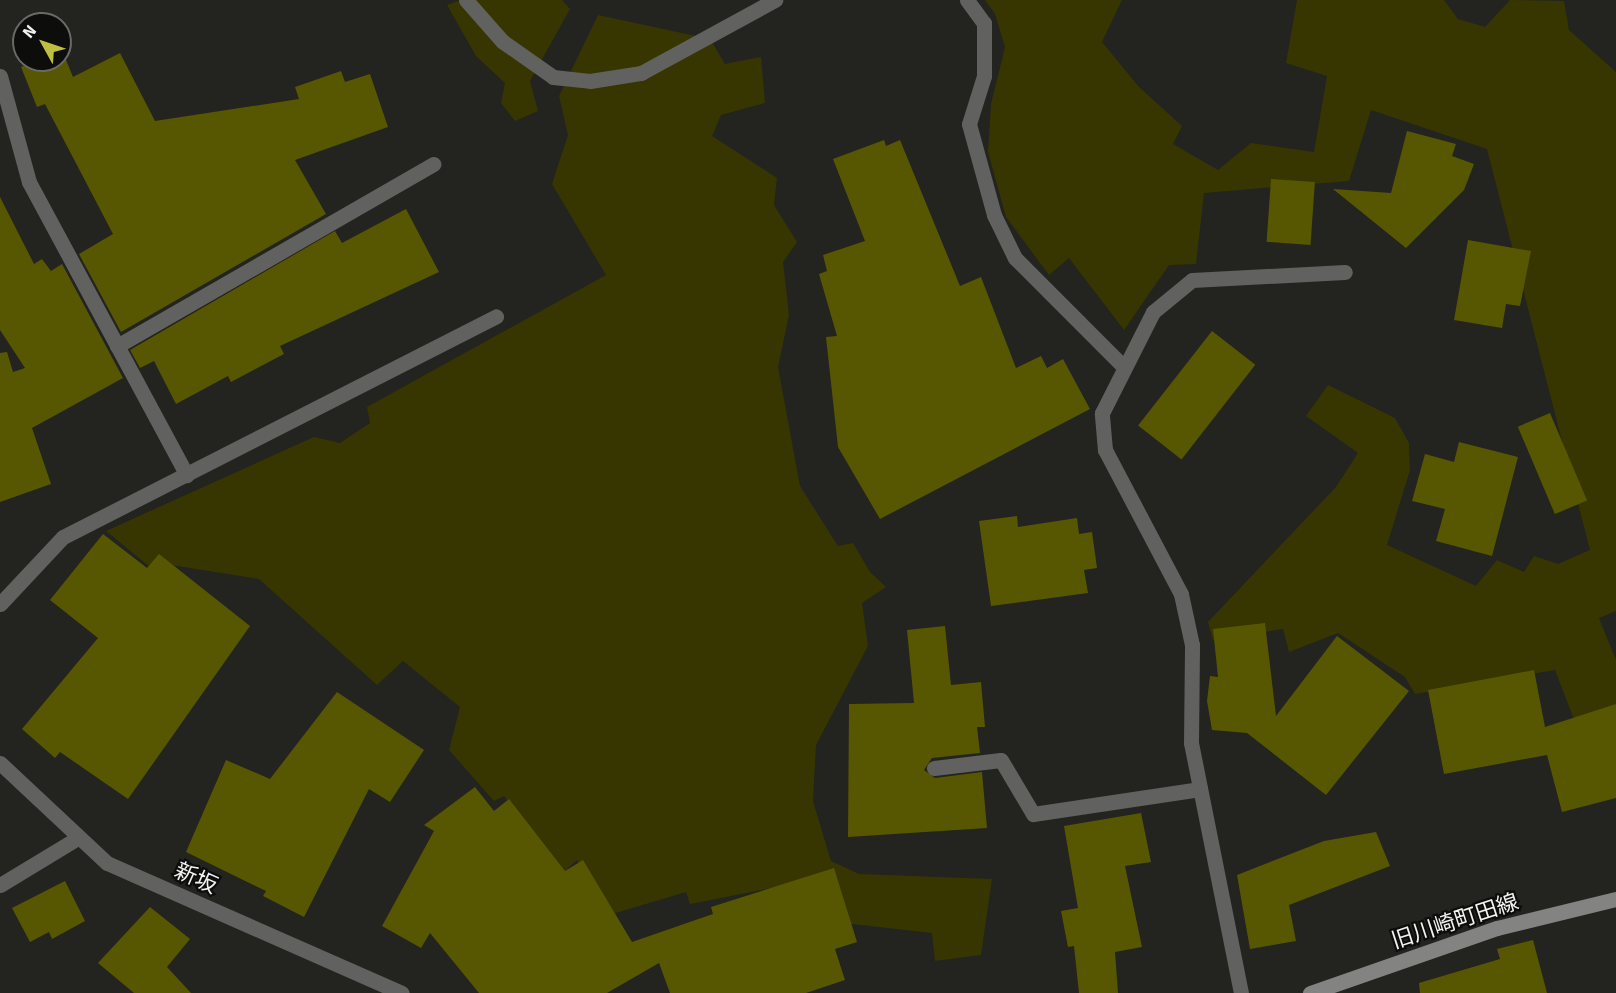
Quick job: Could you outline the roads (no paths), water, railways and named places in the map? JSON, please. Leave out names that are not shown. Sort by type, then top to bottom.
[{"type":"main road","name":"旧川崎町田線","points":[[1310,993],[1497,928],[1616,899]]},
{"type":"street","points":[[466,0],[502,41],[553,77],[590,81],[641,73],[775,0]]},
{"type":"street","points":[[967,0],[984,23],[984,76],[969,124],[994,215],[1015,258],[1123,366]]},
{"type":"street","points":[[0,76],[29,182],[187,475]]},
{"type":"street","points":[[117,346],[433,164]]},
{"type":"street","points":[[1241,993],[1191,743],[1192,645],[1181,594],[1104,450],[1102,413],[1123,366],[1153,312],[1192,280],[1345,272]]},
{"type":"street","points":[[0,604],[63,537],[496,316]]},
{"type":"street","points":[[934,768],[1001,760],[1033,814],[1200,789]]},
{"type":"street","name":"新坂","points":[[0,763],[76,839],[107,863],[402,993]]},
{"type":"street","points":[[0,885],[76,839]]}]
